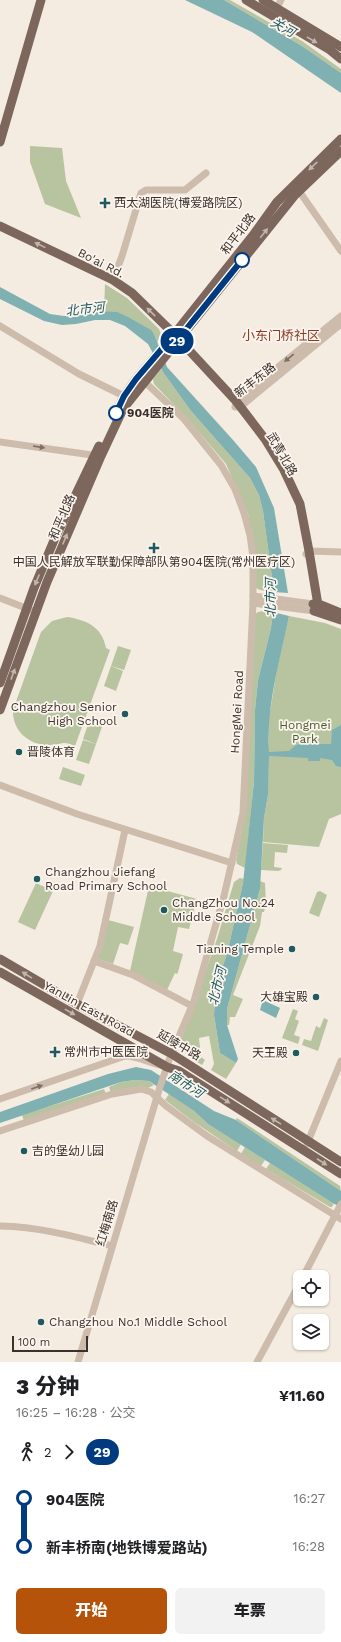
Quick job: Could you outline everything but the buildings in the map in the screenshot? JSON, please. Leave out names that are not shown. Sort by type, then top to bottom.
[{"type":"main road","points":[[0,126],[37,0]]},
{"type":"main road","points":[[0,142],[41,0]]},
{"type":"main road","points":[[246,0],[330,50],[341,59]]},
{"type":"main road","points":[[263,0],[279,4],[341,47]]},
{"type":"main road","name":"和平北路","points":[[0,683],[26,608],[55,538],[97,455],[124,396],[175,338],[277,202],[341,139]]},
{"type":"main road","name":"和平北路","points":[[175,338],[299,191],[341,151]]},
{"type":"main road","name":"Bo'ai Rd.","points":[[0,226],[113,280],[132,293],[175,338]]},
{"type":"main road","name":"武青北路","points":[[175,338],[237,405],[265,439],[293,487],[300,504],[316,608]]},
{"type":"main road","name":"和平北路","points":[[0,710],[97,455],[124,409],[145,382],[155,362]]},
{"type":"main road","points":[[316,608],[341,613]]},
{"type":"main road","points":[[316,608],[341,620]]},
{"type":"main road","name":"延陵中路","points":[[0,959],[77,1004],[172,1054],[341,1162]]},
{"type":"main road","name":"YanLin East Road","points":[[0,972],[167,1067]]},
{"type":"main road","name":"延陵中路","points":[[167,1067],[179,1071],[341,1174]]},
{"type":"street","points":[[113,280],[142,193],[146,190],[185,190],[206,172]]},
{"type":"street","points":[[299,191],[341,251]]},
{"type":"street","name":"新丰东路","points":[[237,405],[341,316]]},
{"type":"street","name":"新丰东路","points":[[237,405],[341,324]]},
{"type":"street","points":[[0,326],[79,374],[124,396]]},
{"type":"street","name":"HongMei Road","points":[[145,382],[184,418],[221,465],[235,489],[250,535],[253,557],[253,599],[243,813],[224,896],[192,1006],[167,1067]]},
{"type":"street","points":[[0,442],[97,455]]},
{"type":"street","points":[[308,553],[341,552]]},
{"type":"street","points":[[308,553],[341,556]]},
{"type":"street","points":[[0,598],[36,612]]},
{"type":"street","points":[[253,599],[316,608]]},
{"type":"street","points":[[0,785],[77,814],[232,863]]},
{"type":"street","points":[[77,1004],[100,946],[125,830]]},
{"type":"street","points":[[94,961],[133,975],[192,1006]]},
{"type":"street","points":[[0,1099],[126,1056],[134,1056],[149,1063],[167,1067]]},
{"type":"street","points":[[304,1150],[341,1061]]},
{"type":"street","name":"红梅南路","points":[[78,1362],[167,1067]]},
{"type":"street","points":[[0,1131],[112,1094],[142,1089],[158,1093],[166,1106],[207,1136],[337,1210],[341,1219]]},
{"type":"street","points":[[307,1270],[337,1210]]},
{"type":"street","points":[[0,1226],[27,1227],[54,1231],[112,1246]]},
{"type":"street","points":[[257,1362],[293,1295]]},
{"type":"green space","points":[[224,0],[230,0],[302,41],[341,69],[341,73],[302,46]]},
{"type":"green space","points":[[30,146],[62,148],[66,181],[81,218],[45,204],[30,162]]},
{"type":"green space","points":[[105,284],[127,298],[159,329],[161,334],[157,343],[154,334],[104,311]]},
{"type":"green space","points":[[161,369],[191,411],[250,478],[259,495],[263,511],[274,592],[256,588],[255,558],[248,514],[226,464],[187,418],[154,384],[153,379]]},
{"type":"green space","points":[[263,611],[273,612],[271,628],[258,680],[255,710],[254,782],[245,868],[237,864],[236,860],[244,820],[255,614]]},
{"type":"green space","name":"Hongmei Park","points":[[289,616],[325,623],[341,629],[341,814],[329,819],[319,847],[263,842],[264,818],[268,795],[269,718],[277,669]]},
{"type":"green space","points":[[67,617],[81,620],[92,626],[101,635],[106,648],[110,650],[75,746],[65,743],[43,745],[29,740],[19,731],[13,718],[13,710],[41,632],[52,621]]},
{"type":"green space","points":[[118,646],[131,650],[124,670],[111,666]]},
{"type":"green space","points":[[111,666],[123,671],[116,691],[104,686]]},
{"type":"green space","points":[[90,719],[103,724],[96,744],[83,739]]},
{"type":"green space","points":[[83,740],[96,744],[89,764],[76,760]]},
{"type":"green space","points":[[63,767],[85,775],[81,786],[59,779]]},
{"type":"green space","points":[[263,843],[288,845],[287,853],[275,852],[274,867],[282,868],[281,870],[261,870]]},
{"type":"green space","points":[[240,878],[244,879],[227,954],[216,986],[214,1015],[220,1053],[236,1063],[226,1079],[211,1070],[214,1064],[209,1036],[199,1038],[201,1057],[205,1060],[202,1065],[185,1052],[181,1041],[217,939],[234,882]]},
{"type":"green space","points":[[260,881],[265,883],[266,903],[264,912],[262,912],[260,926],[233,995],[243,999],[235,1017],[230,1017],[229,1025],[227,1025],[227,1009],[260,889]]},
{"type":"green space","points":[[36,883],[53,891],[35,930],[18,922]]},
{"type":"green space","points":[[149,886],[197,899],[189,929],[178,927],[173,951],[183,954],[178,972],[177,974],[175,973],[167,990],[130,971]]},
{"type":"green space","points":[[320,891],[327,895],[319,917],[309,913],[317,892]]},
{"type":"green space","points":[[108,920],[134,927],[128,945],[120,943],[113,964],[98,959]]},
{"type":"green space","points":[[293,1009],[298,1011],[295,1019],[299,1021],[294,1035],[300,1037],[298,1044],[282,1038]]},
{"type":"green space","points":[[324,1018],[328,1020],[318,1051],[302,1045],[304,1039],[311,1041],[316,1026],[320,1028]]},
{"type":"green space","points":[[135,1080],[149,1081],[154,1085],[148,1088],[111,1093],[109,1087],[121,1082]]},
{"type":"green space","points":[[104,1089],[106,1094],[24,1121],[22,1115]]},
{"type":"green space","points":[[169,1094],[194,1111],[208,1124],[241,1144],[237,1151],[165,1100]]},
{"type":"green space","points":[[237,1118],[340,1186],[341,1191],[236,1120]]},
{"type":"green space","points":[[245,1147],[265,1160],[261,1166],[241,1154]]},
{"type":"green space","points":[[270,1163],[334,1203],[332,1207],[266,1169]]},
{"type":"water","points":[[185,0],[224,0],[302,46],[341,73],[341,93],[252,32]]},
{"type":"water","points":[[0,287],[50,314],[64,316],[95,311],[117,312],[151,330],[167,367],[256,467],[274,508],[288,593],[274,592],[263,511],[259,495],[250,478],[191,411],[163,372],[148,344],[125,326],[110,320],[95,320],[62,325],[44,321],[0,299]]},
{"type":"water","name":"北市河","points":[[273,612],[289,616],[272,700],[269,752],[289,751],[296,745],[301,744],[331,744],[332,730],[341,725],[341,767],[336,766],[332,760],[320,758],[320,761],[308,761],[308,758],[269,756],[268,795],[264,818],[260,889],[227,1009],[227,1025],[238,1059],[236,1063],[220,1053],[214,1015],[216,986],[227,954],[243,883],[254,782],[255,710],[258,680],[271,628]]},
{"type":"water","points":[[263,1000],[280,1008],[276,1018],[260,1010]]},
{"type":"water","points":[[136,1067],[151,1070],[214,1111],[236,1120],[341,1191],[341,1208],[208,1124],[194,1111],[149,1081],[135,1080],[121,1082],[0,1123],[0,1112],[108,1074]]},
{"type":"bus line","name":"29","points":[[116,413],[124,396],[161,348],[172,337],[176,342],[242,260]]},
{"type":"place","name":"西太湖医院(博爱路院区)","points":[[105,203]]},
{"type":"place","name":"904医院","points":[[116,413]]},
{"type":"place","name":"中国人民解放军联勤保障部队第904医院(常州医疗区)","points":[[154,548]]},
{"type":"place","name":"Changzhou Senior High School","points":[[125,714]]},
{"type":"place","name":"晋陵体育","points":[[19,752]]},
{"type":"place","name":"Changzhou Jiefang Road Primary School","points":[[37,879]]},
{"type":"place","name":"ChangZhou No.24 Middle School","points":[[164,910]]},
{"type":"place","name":"Tianing Temple","points":[[292,949]]},
{"type":"place","name":"大雄宝殿","points":[[316,997]]},
{"type":"place","name":"常州市中医医院","points":[[55,1052]]},
{"type":"place","name":"天王殿","points":[[296,1053]]},
{"type":"place","name":"吉的堡幼儿园","points":[[24,1151]]},
{"type":"place","name":"Changzhou No.1 Middle School","points":[[41,1322]]},
{"type":"district","name":"小东门桥社区","points":[[281,335]]},
{"type":"water label","name":"关河","points":[[283,27]]},
{"type":"water label","name":"南市河","points":[[186,1084]]}]
